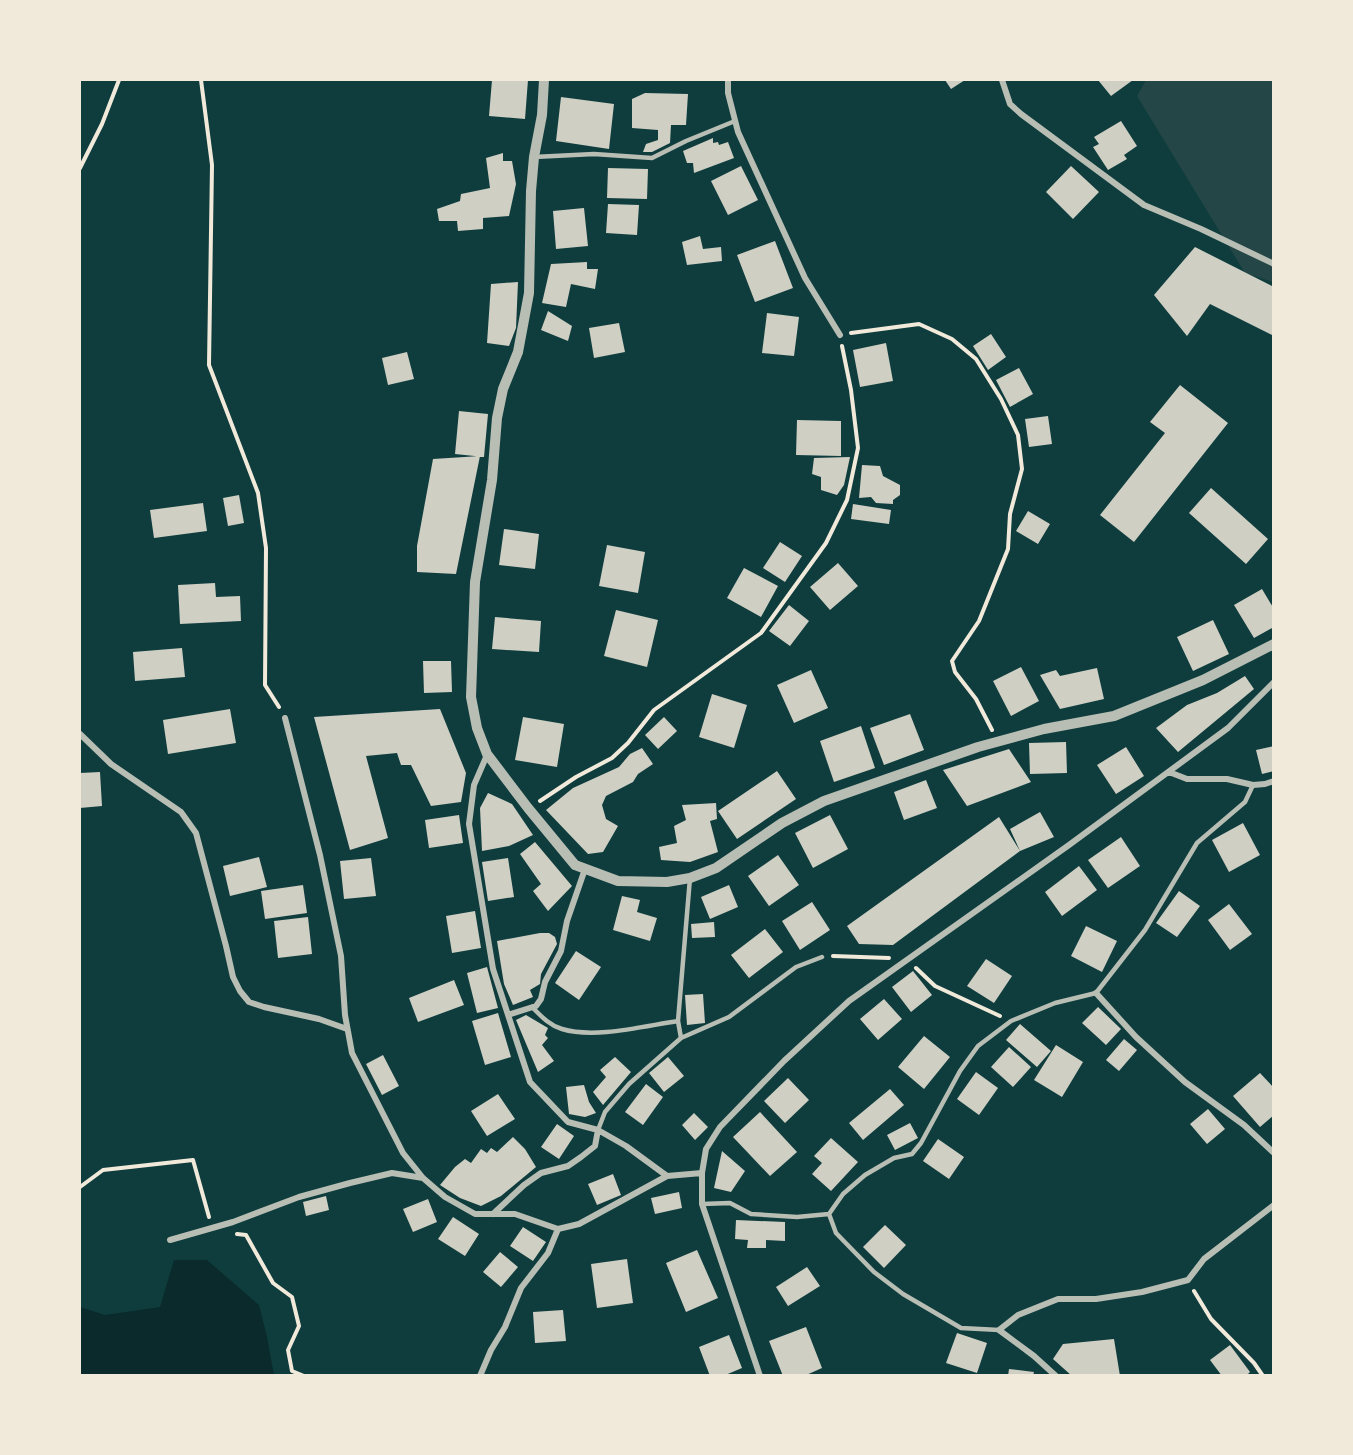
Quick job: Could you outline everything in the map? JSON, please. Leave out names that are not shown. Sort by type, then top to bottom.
[{"type":"street","points":[[544,80],[542,115],[534,157],[531,191],[528,293],[518,352],[503,389],[497,418],[492,480],[475,582],[471,697],[477,728],[488,754],[528,808],[575,865],[618,881],[667,882],[690,879],[716,868],[782,824],[824,801],[997,741],[1044,729],[1114,716],[1203,680],[1274,644]]},
{"type":"street","points":[[728,80],[728,93],[738,132],[805,278],[840,335]]},
{"type":"street","points":[[1002,80],[1010,104],[1021,114],[1144,205],[1200,228],[1274,264]]},
{"type":"street","points":[[760,1376],[702,1204],[702,1173],[706,1149],[720,1127],[784,1061],[849,1001],[1228,728],[1274,682]]},
{"type":"street","points":[[285,718],[320,855],[341,956],[347,1029],[352,1053],[403,1153],[423,1178],[446,1197],[475,1214],[515,1214],[558,1229],[579,1224],[667,1176],[702,1173]]},
{"type":"street","points":[[80,734],[111,764],[181,812],[196,833],[233,977],[249,1002],[319,1019],[347,1029]]},
{"type":"street","points":[[488,754],[474,785],[469,824],[493,969],[530,1082],[568,1122],[598,1130],[626,1146],[667,1176]]},
{"type":"street","points":[[1169,772],[1187,779],[1227,779],[1253,785],[1274,781]]},
{"type":"street","points":[[507,1015],[536,1006],[541,999],[545,982],[561,951],[567,921],[585,869]]},
{"type":"street","points":[[1096,993],[1136,1037],[1185,1082],[1244,1125],[1274,1153]]},
{"type":"street","points":[[493,1214],[524,1185],[541,1173],[568,1166],[595,1146],[598,1130]]},
{"type":"street","points":[[170,1240],[233,1222],[299,1197],[350,1183],[392,1173],[423,1178]]},
{"type":"street","points":[[1056,1376],[999,1330],[1018,1316],[1058,1299],[1096,1299],[1142,1292],[1188,1280],[1204,1259],[1274,1205]]},
{"type":"street","points":[[480,1376],[491,1350],[505,1327],[521,1288],[548,1253],[558,1229]]},
{"type":"lane","points":[[534,157],[594,154],[652,158],[686,141],[735,122]]},
{"type":"lane","points":[[702,1204],[730,1203],[751,1214],[796,1217],[829,1214],[843,1194],[865,1175],[894,1158],[912,1154],[921,1143],[960,1071],[978,1046],[1011,1021],[1055,1003],[1096,993],[1145,930],[1197,843],[1245,802],[1253,785]]},
{"type":"lane","points":[[681,1038],[678,1021],[690,879]]},
{"type":"lane","points":[[598,1130],[605,1112],[629,1084],[681,1038],[729,1017],[796,967],[822,957]]},
{"type":"lane","points":[[532,1007],[546,1021],[562,1029],[589,1033],[678,1021]]},
{"type":"lane","points":[[829,1214],[836,1233],[874,1272],[903,1294],[961,1328],[999,1330]]},
{"type":"path","points":[[80,168],[102,124],[118,80]]},
{"type":"path","points":[[201,80],[212,165],[209,365],[258,493],[266,548],[265,685],[285,718]]},
{"type":"path","points":[[528,808],[576,777],[612,758],[628,743],[654,710],[761,633],[826,543],[847,500],[858,448],[851,390],[840,335],[919,324],[952,339],[976,359],[1001,399],[1018,435],[1022,469],[1010,514],[1008,549],[979,621],[952,661],[955,672],[976,699],[997,741]]},
{"type":"path","points":[[822,957],[908,959],[934,986],[1011,1021]]},
{"type":"path","points":[[1188,1280],[1211,1319],[1254,1363],[1263,1376]]},
{"type":"shaded area","points":[[1146,80],[1273,80],[1273,282],[1245,273],[1137,96]]},
{"type":"shaded area","points":[[174,1260],[207,1260],[259,1305],[274,1375],[80,1375],[80,1307],[105,1315],[160,1307]]},
{"type":"building","points":[[492,80],[528,80],[525,119],[489,116]]},
{"type":"building","points":[[945,80],[965,80],[951,89]]},
{"type":"building","points":[[1098,80],[1133,80],[1111,96]]},
{"type":"building","points":[[645,93],[688,94],[686,125],[671,125],[670,143],[652,152],[643,152],[646,144],[658,140],[658,130],[632,128],[632,99]]},
{"type":"building","points":[[561,97],[614,104],[609,149],[556,141]]},
{"type":"building","points":[[1121,121],[1137,146],[1124,155],[1127,159],[1108,170],[1093,147],[1099,144],[1094,137]]},
{"type":"building","points":[[713,138],[713,143],[718,142],[719,145],[728,142],[734,158],[694,173],[693,163],[687,163],[683,151]]},
{"type":"building","points":[[503,153],[503,161],[512,161],[516,184],[509,216],[483,218],[483,229],[458,231],[457,221],[439,221],[437,209],[460,201],[461,194],[490,188],[486,158]]},
{"type":"building","points":[[741,166],[758,200],[728,215],[711,181]]},
{"type":"building","points":[[1071,166],[1099,192],[1073,219],[1046,192]]},
{"type":"building","points":[[608,168],[648,169],[647,199],[607,198]]},
{"type":"building","points":[[608,204],[639,205],[637,235],[606,233]]},
{"type":"building","points":[[584,208],[588,246],[556,249],[553,211]]},
{"type":"building","points":[[700,236],[703,249],[721,247],[722,261],[687,265],[682,242]]},
{"type":"building","points":[[775,241],[793,288],[755,302],[737,255]]},
{"type":"building","points":[[1195,247],[1274,287],[1274,336],[1210,304],[1187,336],[1154,295]]},
{"type":"building","points":[[587,262],[587,269],[598,269],[595,289],[571,284],[566,307],[542,303],[551,264]]},
{"type":"building","points":[[518,282],[516,328],[509,346],[487,343],[491,284]]},
{"type":"building","points":[[548,311],[572,326],[568,341],[541,330]]},
{"type":"building","points":[[767,313],[799,317],[794,356],[762,353]]},
{"type":"building","points":[[619,323],[625,352],[594,358],[589,328]]},
{"type":"building","points":[[991,334],[1006,357],[988,370],[973,346]]},
{"type":"building","points":[[886,343],[893,381],[860,387],[853,350]]},
{"type":"building","points":[[407,352],[414,379],[388,385],[382,358]]},
{"type":"building","points":[[1019,368],[1033,394],[1010,407],[996,380]]},
{"type":"building","points":[[1180,385],[1228,423],[1134,542],[1100,515],[1165,433],[1150,422]]},
{"type":"building","points":[[459,411],[488,414],[484,457],[455,454]]},
{"type":"building","points":[[1048,416],[1052,444],[1029,447],[1025,419]]},
{"type":"building","points":[[797,420],[841,421],[841,456],[796,455]]},
{"type":"building","points":[[480,456],[456,574],[417,572],[417,546],[433,459]]},
{"type":"building","points":[[850,457],[844,485],[837,495],[821,490],[821,477],[812,474],[814,458]]},
{"type":"building","points":[[862,465],[880,466],[883,476],[900,485],[900,495],[893,500],[893,504],[876,503],[871,497],[859,498]]},
{"type":"building","points":[[1211,488],[1268,539],[1246,564],[1189,513]]},
{"type":"building","points":[[239,495],[244,523],[228,526],[223,498]]},
{"type":"building","points":[[203,503],[207,531],[154,538],[150,510]]},
{"type":"building","points":[[853,504],[891,510],[889,524],[851,519]]},
{"type":"building","points":[[1028,511],[1050,524],[1038,544],[1016,531]]},
{"type":"building","points":[[504,529],[539,534],[535,569],[499,565]]},
{"type":"building","points":[[780,542],[802,556],[785,582],[763,568]]},
{"type":"building","points":[[607,545],[645,552],[638,593],[599,586]]},
{"type":"building","points":[[838,563],[858,586],[830,610],[810,587]]},
{"type":"building","points":[[744,568],[778,586],[761,617],[727,598]]},
{"type":"building","points":[[215,583],[216,597],[240,596],[241,621],[180,624],[178,585]]},
{"type":"building","points":[[1262,589],[1274,609],[1274,627],[1254,638],[1234,605]]},
{"type":"building","points":[[789,605],[809,621],[790,646],[769,631]]},
{"type":"building","points":[[616,610],[658,620],[647,667],[604,656]]},
{"type":"building","points":[[495,617],[541,621],[539,652],[492,649]]},
{"type":"building","points":[[1213,620],[1229,654],[1193,671],[1177,637]]},
{"type":"building","points":[[182,648],[185,677],[135,681],[133,652]]},
{"type":"building","points":[[423,661],[451,661],[452,692],[424,693]]},
{"type":"building","points":[[1021,667],[1039,701],[1011,716],[993,681]]},
{"type":"building","points":[[1097,668],[1104,699],[1060,709],[1040,675],[1056,670],[1060,676]]},
{"type":"building","points":[[811,670],[828,708],[794,723],[777,685]]},
{"type":"building","points":[[1245,676],[1254,689],[1178,752],[1156,728],[1187,705],[1217,693]]},
{"type":"building","points":[[712,694],[747,705],[734,748],[699,737]]},
{"type":"building","points":[[230,709],[236,743],[168,754],[163,720]]},
{"type":"building","points":[[440,709],[466,773],[461,802],[431,806],[411,765],[401,765],[397,753],[366,756],[388,838],[350,850],[314,717]]},
{"type":"building","points":[[910,714],[924,750],[884,765],[870,728]]},
{"type":"building","points":[[523,717],[564,724],[557,767],[515,760]]},
{"type":"building","points":[[664,717],[677,731],[658,749],[645,735]]},
{"type":"building","points":[[861,726],[875,768],[834,782],[820,741]]},
{"type":"building","points":[[1066,742],[1067,773],[1030,774],[1029,743]]},
{"type":"building","points":[[1274,746],[1274,771],[1262,774],[1256,750]]},
{"type":"building","points":[[1126,747],[1144,776],[1116,794],[1097,765]]},
{"type":"building","points":[[642,748],[653,764],[638,774],[633,782],[606,796],[602,805],[606,819],[618,826],[603,852],[588,854],[546,810],[573,788],[619,767],[630,754]]},
{"type":"building","points":[[1009,749],[1031,782],[967,806],[943,770]]},
{"type":"building","points":[[777,771],[796,799],[737,839],[718,811]]},
{"type":"building","points":[[100,772],[102,806],[80,808],[80,773]]},
{"type":"building","points":[[926,780],[937,808],[904,820],[894,792]]},
{"type":"building","points":[[488,793],[512,804],[533,835],[509,846],[482,851],[480,808]]},
{"type":"building","points":[[716,803],[717,819],[710,821],[718,852],[690,862],[661,860],[659,847],[677,843],[674,826],[686,820],[682,805]]},
{"type":"building","points":[[1040,812],[1054,837],[1020,851],[1010,829]]},
{"type":"building","points":[[459,815],[463,843],[429,848],[425,820]]},
{"type":"building","points":[[830,815],[848,849],[813,868],[795,833]]},
{"type":"building","points":[[999,817],[1020,851],[893,945],[859,944],[847,926]]},
{"type":"building","points":[[1243,823],[1260,855],[1229,872],[1212,840]]},
{"type":"building","points":[[1121,837],[1140,866],[1108,888],[1088,860]]},
{"type":"building","points":[[535,842],[572,886],[548,911],[533,891],[541,884],[520,854]]},
{"type":"building","points":[[778,855],[799,885],[769,906],[748,876]]},
{"type":"building","points":[[259,857],[267,887],[230,896],[223,866]]},
{"type":"building","points":[[371,858],[376,896],[344,899],[340,861]]},
{"type":"building","points":[[508,858],[514,897],[488,901],[482,862]]},
{"type":"building","points":[[1079,866],[1097,890],[1062,916],[1045,892]]},
{"type":"building","points":[[303,885],[307,913],[265,919],[261,891]]},
{"type":"building","points":[[729,885],[738,907],[710,919],[701,897]]},
{"type":"building","points":[[1179,891],[1200,906],[1177,937],[1156,923]]},
{"type":"building","points":[[622,896],[640,900],[637,912],[657,918],[650,941],[613,930]]},
{"type":"building","points":[[812,902],[830,930],[800,950],[782,921]]},
{"type":"building","points":[[1229,904],[1252,934],[1230,950],[1208,920]]},
{"type":"building","points":[[475,911],[481,948],[452,953],[446,916]]},
{"type":"building","points":[[308,917],[312,954],[278,958],[274,921]]},
{"type":"building","points":[[714,922],[715,937],[692,938],[691,924]]},
{"type":"building","points":[[1086,926],[1117,941],[1102,972],[1071,956]]},
{"type":"building","points":[[765,929],[783,952],[749,978],[731,955]]},
{"type":"building","points":[[549,933],[555,937],[557,944],[541,974],[540,984],[530,990],[533,997],[513,1005],[504,984],[497,941]]},
{"type":"building","points":[[576,951],[601,967],[579,1000],[555,983]]},
{"type":"building","points":[[986,959],[1012,976],[994,1003],[967,986]]},
{"type":"building","points":[[487,967],[498,1008],[477,1013],[467,973]]},
{"type":"building","points":[[913,971],[932,995],[911,1012],[892,987]]},
{"type":"building","points":[[454,980],[464,1005],[418,1022],[409,998]]},
{"type":"building","points":[[703,994],[705,1023],[687,1025],[685,995]]},
{"type":"building","points":[[884,999],[902,1019],[878,1040],[860,1019]]},
{"type":"building","points":[[1098,1007],[1121,1029],[1106,1045],[1082,1023]]},
{"type":"building","points":[[498,1013],[511,1057],[485,1065],[472,1021]]},
{"type":"building","points":[[526,1015],[548,1028],[545,1035],[548,1038],[542,1045],[554,1061],[538,1072],[516,1020]]},
{"type":"building","points":[[1020,1024],[1051,1051],[1037,1067],[1006,1040]]},
{"type":"building","points":[[924,1036],[950,1057],[924,1089],[898,1067]]},
{"type":"building","points":[[1124,1039],[1137,1050],[1119,1071],[1106,1060]]},
{"type":"building","points":[[1056,1045],[1083,1062],[1062,1097],[1034,1080]]},
{"type":"building","points":[[1009,1047],[1031,1067],[1013,1087],[991,1067]]},
{"type":"building","points":[[383,1055],[399,1086],[382,1095],[366,1064]]},
{"type":"building","points":[[615,1057],[631,1072],[603,1105],[593,1092],[606,1077],[600,1070]]},
{"type":"building","points":[[668,1057],[684,1076],[664,1092],[649,1073]]},
{"type":"building","points":[[976,1072],[998,1088],[979,1115],[957,1099]]},
{"type":"building","points":[[1260,1073],[1274,1088],[1274,1115],[1260,1127],[1233,1096]]},
{"type":"building","points":[[788,1078],[809,1100],[785,1123],[764,1101]]},
{"type":"building","points":[[646,1084],[663,1097],[643,1125],[625,1112]]},
{"type":"building","points":[[584,1085],[589,1102],[596,1113],[585,1117],[569,1114],[566,1087]]},
{"type":"building","points":[[890,1089],[904,1105],[863,1140],[849,1123]]},
{"type":"building","points":[[498,1094],[515,1119],[487,1136],[471,1111]]},
{"type":"building","points":[[1208,1109],[1225,1129],[1207,1144],[1190,1124]]},
{"type":"building","points":[[760,1112],[797,1152],[770,1176],[733,1137]]},
{"type":"building","points":[[694,1113],[708,1127],[695,1140],[682,1125]]},
{"type":"building","points":[[910,1123],[918,1138],[895,1150],[887,1135]]},
{"type":"building","points":[[557,1124],[574,1136],[559,1159],[541,1147]]},
{"type":"building","points":[[513,1137],[525,1149],[536,1167],[501,1196],[481,1206],[460,1198],[440,1185],[465,1159],[471,1163],[481,1149],[487,1153],[491,1148],[497,1152]]},
{"type":"building","points":[[831,1138],[858,1162],[831,1191],[812,1174],[822,1163],[814,1156]]},
{"type":"building","points":[[938,1139],[964,1157],[949,1179],[923,1161]]},
{"type":"building","points":[[722,1151],[745,1171],[731,1192],[714,1188]]},
{"type":"building","points":[[613,1174],[621,1195],[597,1205],[588,1184]]},
{"type":"building","points":[[679,1192],[682,1208],[655,1214],[651,1198]]},
{"type":"building","points":[[326,1196],[329,1210],[306,1216],[303,1202]]},
{"type":"building","points":[[428,1199],[437,1222],[413,1232],[403,1209]]},
{"type":"building","points":[[453,1217],[479,1234],[465,1256],[438,1239]]},
{"type":"building","points":[[736,1220],[785,1222],[785,1241],[766,1240],[766,1248],[747,1248],[748,1240],[735,1239]]},
{"type":"building","points":[[885,1225],[906,1245],[884,1268],[863,1247]]},
{"type":"building","points":[[523,1227],[546,1242],[533,1261],[510,1246]]},
{"type":"building","points":[[697,1250],[718,1298],[686,1312],[666,1263]]},
{"type":"building","points":[[500,1252],[518,1267],[501,1287],[483,1272]]},
{"type":"building","points":[[627,1259],[633,1303],[597,1308],[591,1264]]},
{"type":"building","points":[[807,1267],[820,1286],[788,1306],[776,1287]]},
{"type":"building","points":[[563,1310],[566,1341],[535,1343],[533,1312]]},
{"type":"building","points":[[806,1327],[822,1368],[804,1376],[783,1376],[769,1341]]},
{"type":"building","points":[[957,1333],[987,1343],[977,1373],[946,1363]]},
{"type":"building","points":[[729,1335],[742,1368],[723,1376],[710,1376],[699,1347]]},
{"type":"building","points":[[1114,1339],[1120,1376],[1072,1376],[1053,1359],[1063,1344]]},
{"type":"building","points":[[1230,1345],[1250,1372],[1246,1376],[1222,1376],[1210,1360]]},
{"type":"building","points":[[1009,1369],[1034,1372],[1033,1376],[1008,1376]]}]
